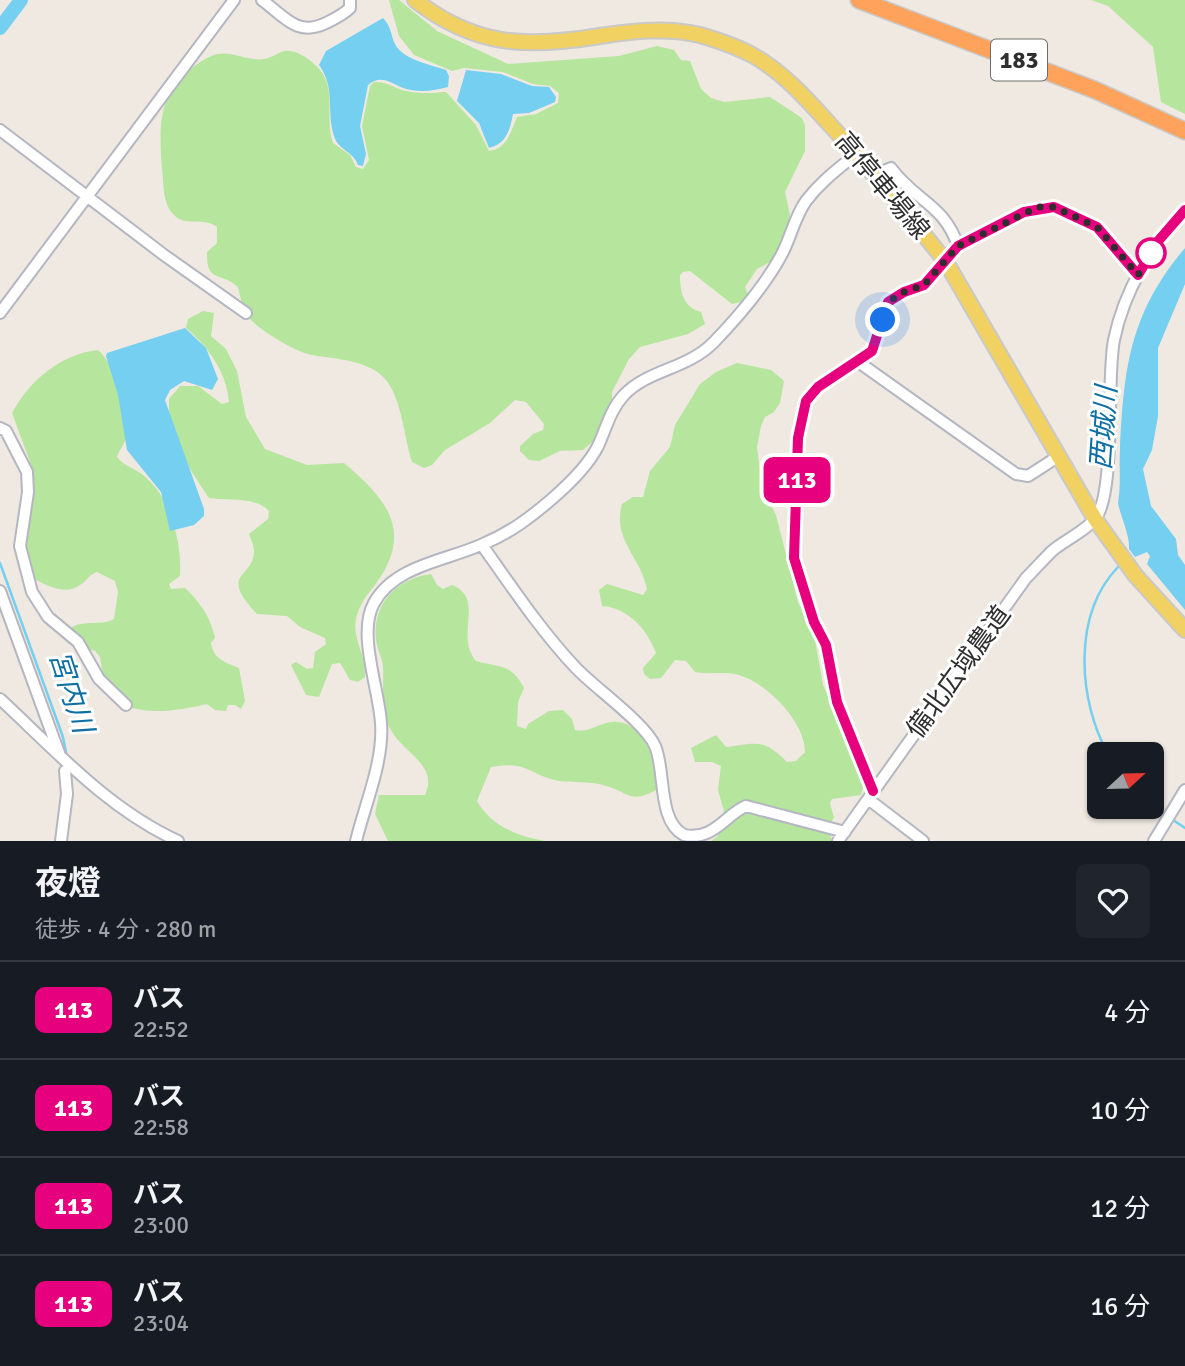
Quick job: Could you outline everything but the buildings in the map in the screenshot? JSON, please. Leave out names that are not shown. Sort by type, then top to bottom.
[{"type":"highway","name":"183","points":[[859,0],[1096,90],[1181,129]]},
{"type":"main road","name":"高停車場線","points":[[415,0],[456,28],[510,43],[567,41],[633,31],[668,31],[716,41],[754,56],[783,77],[856,154],[946,263],[1095,519],[1135,575],[1185,630]]},
{"type":"street","points":[[0,313],[234,0]]},
{"type":"street","points":[[262,0],[298,28],[311,30],[345,14],[350,8],[350,0]]},
{"type":"street","points":[[0,130],[246,313]]},
{"type":"street","points":[[356,841],[379,755],[382,725],[367,638],[368,619],[374,603],[390,583],[407,572],[482,545],[519,527],[576,476],[597,447],[609,419],[624,395],[636,385],[685,364],[716,340],[781,256],[804,204],[820,184],[856,154]]},
{"type":"street","points":[[874,175],[891,168],[909,189],[936,206],[953,229],[958,246]]},
{"type":"street","points":[[923,841],[871,795],[837,702],[826,645],[814,622],[794,558],[801,414],[806,401],[818,387],[872,351],[888,302],[904,292],[924,285],[958,246],[1024,212],[1054,207],[1097,227],[1138,275]]},
{"type":"street","points":[[1095,519],[1105,491],[1114,341],[1121,313],[1138,275],[1159,240],[1185,210]]},
{"type":"street","points":[[857,361],[1016,474],[1028,476],[1059,456]]},
{"type":"street","points":[[0,429],[6,431],[27,472],[20,547],[32,592],[48,617],[78,642],[99,679],[126,705]]},
{"type":"street","name":"備北広域農道","points":[[842,836],[1026,578],[1052,552],[1095,519]]},
{"type":"street","points":[[482,545],[576,668],[655,745],[667,810],[676,828],[683,835],[697,839],[708,836],[724,828],[738,809],[746,806],[842,836]]},
{"type":"street","points":[[0,591],[66,764],[67,794],[61,841]]},
{"type":"street","points":[[0,699],[66,764],[141,822],[178,841]]},
{"type":"street","points":[[1154,841],[1185,790]]},
{"type":"green space","points":[[389,0],[399,0],[437,31],[508,64],[619,56],[657,46],[674,50],[681,60],[690,61],[701,89],[711,98],[724,102],[770,97],[802,118],[805,125],[805,151],[785,192],[790,215],[787,233],[775,259],[757,269],[745,287],[748,294],[741,302],[732,304],[690,271],[683,272],[680,281],[686,303],[701,312],[705,324],[688,334],[640,347],[629,359],[612,392],[612,405],[598,437],[583,450],[560,451],[539,461],[529,460],[520,451],[520,446],[533,434],[543,430],[544,424],[526,402],[515,400],[490,423],[445,450],[432,465],[424,468],[412,462],[396,398],[386,380],[362,364],[306,354],[278,340],[253,322],[247,314],[238,287],[216,276],[209,269],[207,252],[217,243],[217,227],[206,222],[183,220],[169,209],[164,192],[161,150],[165,105],[179,80],[191,68],[215,55],[229,54],[264,59],[289,51],[300,54],[311,62],[327,82],[333,143],[350,155],[356,167],[363,169],[369,160],[362,126],[370,86],[374,82],[411,92],[446,92],[476,125],[489,151],[504,143],[517,117],[536,114],[558,103],[559,93],[550,86],[533,84],[503,72],[464,68],[452,71],[414,55],[399,36]]},
{"type":"green space","points":[[1091,0],[1185,0],[1185,114],[1161,102],[1153,47],[1108,6]]},
{"type":"green space","points":[[203,311],[214,313],[211,336],[226,349],[237,371],[246,417],[265,449],[307,465],[344,463],[379,498],[393,525],[391,555],[383,573],[362,604],[355,623],[365,677],[358,682],[350,680],[340,663],[332,664],[319,697],[306,695],[291,665],[296,662],[307,669],[313,668],[315,652],[326,644],[325,638],[300,627],[287,616],[257,614],[245,600],[238,583],[252,560],[254,551],[249,534],[268,519],[269,511],[249,501],[209,498],[187,463],[172,426],[169,399],[180,386],[198,386],[222,404],[229,402],[225,381],[215,361],[202,343],[186,328],[188,319]]},
{"type":"green space","points":[[98,350],[110,367],[120,390],[125,415],[126,437],[117,457],[153,484],[168,508],[177,535],[180,563],[180,576],[169,584],[171,589],[185,588],[195,599],[211,624],[215,638],[211,643],[212,649],[221,660],[239,668],[245,701],[241,709],[228,705],[226,711],[215,710],[207,704],[154,711],[141,710],[117,702],[106,694],[100,657],[95,651],[67,643],[63,635],[81,624],[114,619],[118,592],[115,581],[97,572],[68,590],[49,586],[31,577],[22,541],[30,462],[12,413],[28,390],[48,371],[71,357]]},
{"type":"green space","points":[[737,363],[771,370],[784,381],[780,403],[774,412],[765,417],[761,426],[757,447],[762,487],[776,515],[798,602],[814,634],[823,685],[865,779],[861,795],[832,799],[830,803],[834,818],[830,823],[831,841],[711,841],[718,836],[724,811],[718,790],[721,766],[712,762],[695,762],[691,748],[716,735],[726,747],[759,744],[772,749],[787,762],[796,761],[805,752],[799,728],[772,695],[750,679],[739,675],[695,672],[686,661],[675,660],[661,678],[650,679],[644,674],[643,668],[656,653],[642,628],[628,615],[602,606],[599,590],[607,584],[643,595],[647,589],[621,528],[622,504],[633,497],[643,497],[650,471],[670,447],[675,425],[700,384],[716,372]]},
{"type":"green space","points":[[431,574],[437,585],[443,589],[452,585],[462,591],[467,599],[468,640],[476,661],[509,670],[524,688],[518,702],[517,726],[526,729],[528,724],[549,711],[563,710],[572,719],[575,730],[585,730],[612,722],[623,723],[633,728],[647,745],[655,768],[658,789],[635,797],[598,784],[559,781],[513,765],[491,767],[477,801],[483,810],[506,828],[545,841],[388,841],[375,814],[379,795],[425,795],[428,785],[424,767],[396,738],[388,723],[384,707],[383,666],[376,627],[382,605],[389,595],[407,581]]},
{"type":"water","points":[[383,18],[395,44],[404,54],[446,70],[449,76],[448,87],[414,91],[382,80],[368,85],[360,126],[366,154],[363,166],[358,165],[336,141],[327,82],[319,65],[326,51]]},
{"type":"water","points":[[466,70],[501,74],[532,86],[549,87],[556,97],[555,102],[529,113],[513,114],[504,139],[489,148],[479,123],[457,101]]},
{"type":"water","points":[[1185,248],[1185,284],[1158,348],[1158,416],[1152,450],[1143,469],[1151,506],[1176,539],[1178,555],[1185,565],[1185,610],[1147,564],[1150,556],[1147,552],[1135,557],[1129,549],[1118,503],[1124,392],[1133,342],[1152,295]]},
{"type":"water","points":[[185,328],[206,348],[218,379],[212,390],[184,381],[170,390],[165,400],[204,509],[204,516],[194,525],[170,531],[161,492],[127,450],[118,395],[106,356],[107,353]]},
{"type":"waterway","name":"宮内川","points":[[0,28],[21,0]]},
{"type":"waterway","name":"宮内川","points":[[0,563],[63,737],[67,758]]},
{"type":"waterway","points":[[1103,742],[1090,709],[1084,658],[1093,609],[1103,587],[1118,567]]},
{"type":"waterway","points":[[1170,818],[1185,828]]},
{"type":"bus line","name":"113","points":[[873,791],[837,702],[826,645],[814,622],[794,558],[798,438],[801,414],[806,401],[818,387],[872,351],[879,338],[888,302],[904,292],[924,285],[958,246],[1024,212],[1038,207],[1054,207],[1097,227],[1138,275],[1159,240],[1185,210]]},
{"type":"route","points":[[883,320],[888,302],[904,292],[924,285],[958,246],[1038,207],[1054,207],[1097,227],[1138,275],[1151,253]]},
{"type":"water label","name":"西城川","points":[[1104,428]]}]
